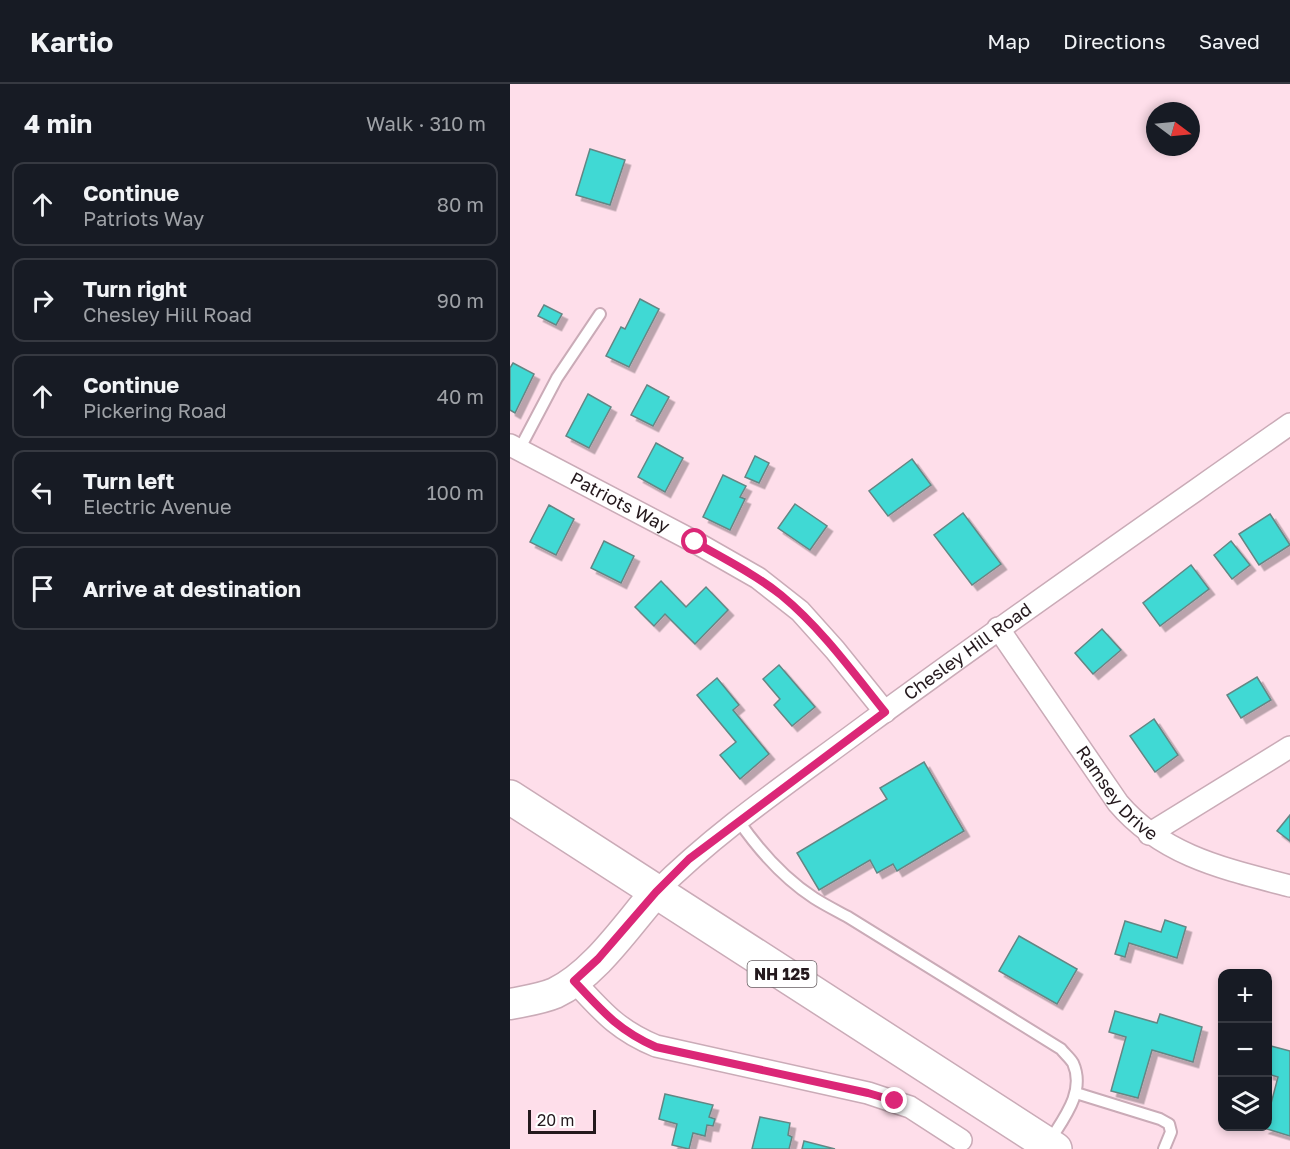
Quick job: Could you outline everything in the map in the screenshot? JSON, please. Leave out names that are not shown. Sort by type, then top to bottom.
[{"type":"highway","name":"NH 125","points":[[510,797],[1051,1146]]},
{"type":"main road","points":[[510,1004],[555,993],[574,981],[598,959],[656,892]]},
{"type":"street","name":"Chesley Hill Road","points":[[656,892],[689,859],[738,820],[998,628],[1290,424]]},
{"type":"street","name":"Patriots Way","points":[[515,447],[758,578],[800,611],[885,712]]},
{"type":"street","name":"Ramsey Drive","points":[[998,628],[1132,820],[1149,834],[1198,860],[1290,886]]},
{"type":"street","points":[[1149,834],[1290,747]]},
{"type":"street","points":[[574,981],[607,1016],[633,1036],[656,1047],[868,1093],[910,1107],[961,1140]]},
{"type":"lane","points":[[515,447],[600,314]]},
{"type":"lane","points":[[738,820],[750,838],[792,881],[814,898],[1061,1049],[1073,1064],[1076,1093],[1051,1146]]},
{"type":"lane","points":[[1076,1093],[1160,1119],[1169,1124],[1171,1132],[1164,1149]]},
{"type":"building","points":[[590,149],[625,160],[610,205],[576,195]]},
{"type":"building","points":[[640,299],[659,309],[629,367],[606,356],[621,327],[625,329]]},
{"type":"building","points":[[544,305],[562,314],[556,325],[538,316]]},
{"type":"building","points":[[513,363],[534,374],[515,413],[510,410],[510,368]]},
{"type":"building","points":[[647,385],[669,397],[653,426],[631,415]]},
{"type":"building","points":[[588,394],[611,407],[589,448],[566,436]]},
{"type":"building","points":[[656,443],[683,458],[665,492],[638,477]]},
{"type":"building","points":[[755,456],[769,463],[759,483],[745,477]]},
{"type":"building","points":[[912,459],[931,485],[888,516],[869,491]]},
{"type":"building","points":[[723,475],[746,486],[740,497],[745,499],[730,530],[703,517]]},
{"type":"building","points":[[795,504],[827,526],[810,550],[778,528]]},
{"type":"building","points":[[549,505],[574,519],[556,555],[530,542]]},
{"type":"building","points":[[963,513],[1001,564],[972,585],[934,535]]},
{"type":"building","points":[[1270,514],[1290,545],[1259,565],[1239,534]]},
{"type":"building","points":[[604,541],[634,556],[621,583],[591,568]]},
{"type":"building","points":[[1231,541],[1250,565],[1232,579],[1214,555]]},
{"type":"building","points":[[1191,565],[1209,589],[1160,626],[1143,603]]},
{"type":"building","points":[[661,581],[686,607],[706,587],[728,610],[695,644],[665,614],[654,626],[635,607]]},
{"type":"building","points":[[1102,629],[1121,650],[1093,674],[1075,653]]},
{"type":"building","points":[[779,665],[815,707],[792,726],[774,705],[780,699],[763,679]]},
{"type":"building","points":[[1257,677],[1271,700],[1241,718],[1227,695]]},
{"type":"building","points":[[717,678],[739,705],[733,710],[769,754],[740,779],[720,755],[736,742],[697,695]]},
{"type":"building","points":[[1154,719],[1178,755],[1155,772],[1130,736]]},
{"type":"building","points":[[924,762],[964,831],[897,871],[893,864],[877,873],[870,860],[819,890],[797,853],[887,799],[880,788]]},
{"type":"building","points":[[1290,815],[1290,841],[1277,831]]},
{"type":"building","points":[[1165,920],[1186,927],[1177,958],[1129,943],[1125,957],[1115,954],[1125,921],[1161,932]]},
{"type":"building","points":[[1019,936],[1077,969],[1057,1004],[999,971]]},
{"type":"building","points":[[1115,1011],[1157,1023],[1160,1014],[1202,1027],[1193,1062],[1152,1050],[1138,1098],[1111,1091],[1126,1037],[1109,1032]]},
{"type":"building","points":[[1272,1046],[1290,1051],[1290,1136],[1272,1130],[1272,1100],[1278,1077],[1272,1075]]},
{"type":"building","points":[[665,1094],[713,1105],[709,1117],[715,1119],[713,1126],[707,1125],[705,1136],[693,1133],[689,1149],[672,1145],[677,1124],[659,1119]]},
{"type":"building","points":[[760,1117],[790,1123],[788,1135],[792,1137],[789,1149],[752,1149]]},
{"type":"building","points":[[804,1141],[835,1149],[802,1149]]},
{"type":"route","points":[[695,542],[758,578],[800,611],[885,712],[689,859],[656,892],[598,959],[574,981],[607,1016],[633,1036],[656,1047],[868,1093],[895,1101]]}]
